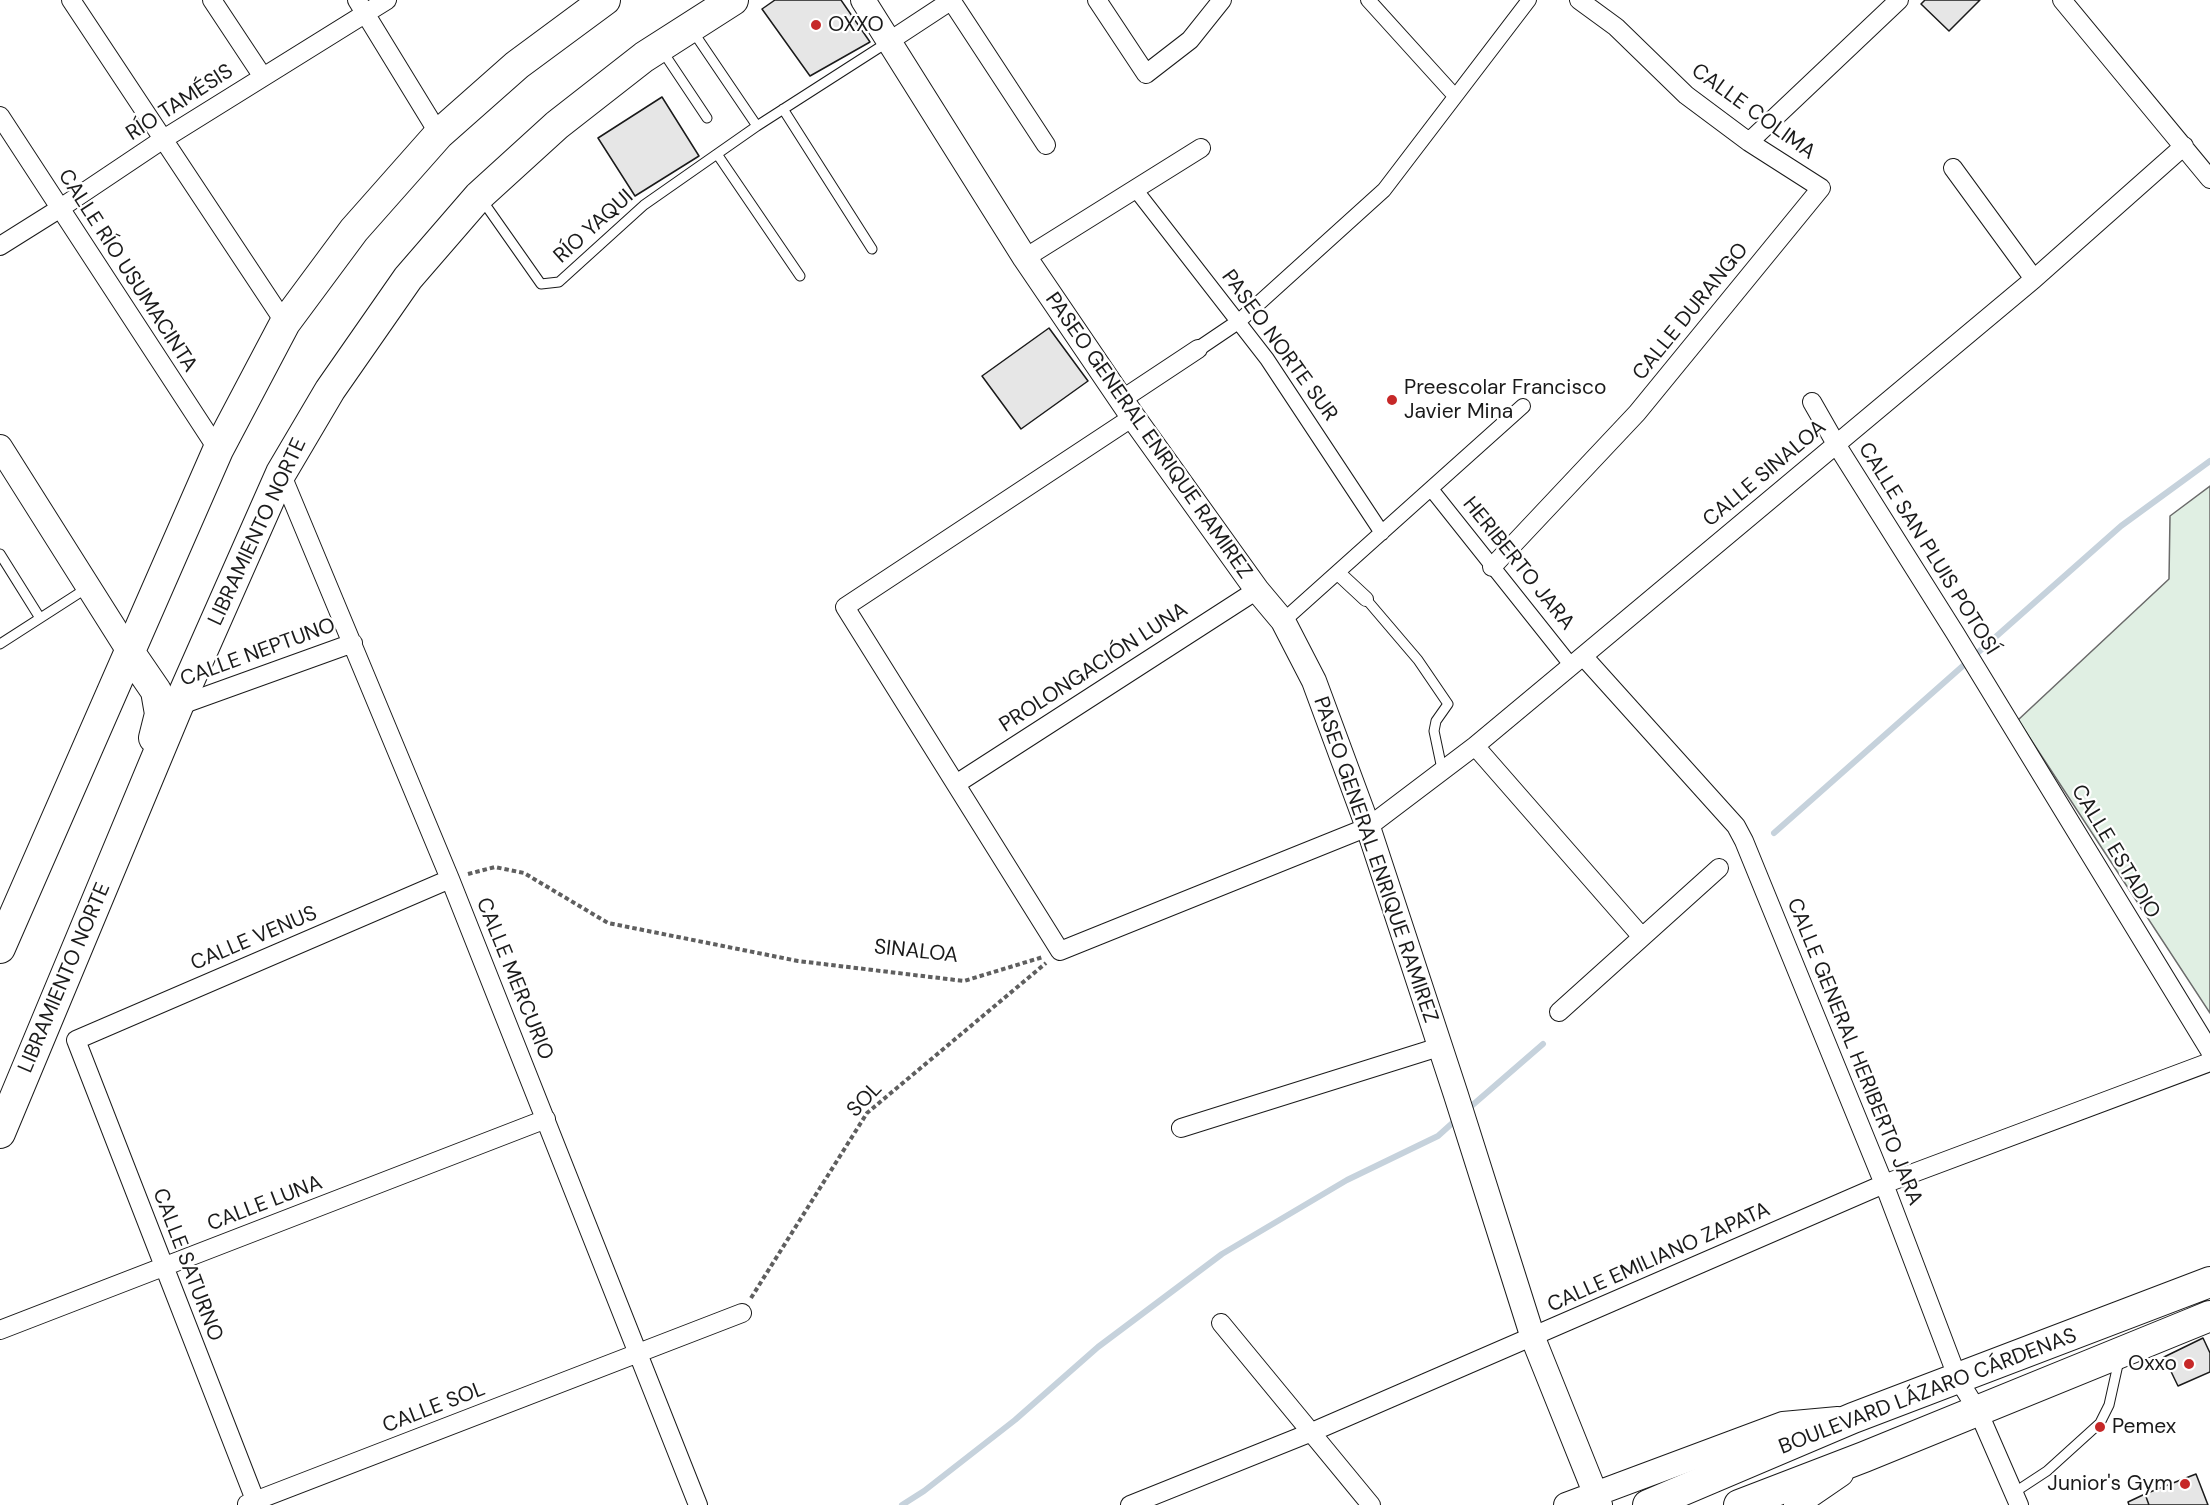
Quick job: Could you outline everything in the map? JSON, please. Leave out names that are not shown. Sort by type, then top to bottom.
[{"type":"main road","points":[[1,941],[218,450],[285,323],[354,230],[439,134],[518,64],[605,0]]},
{"type":"main road","name":"LIBRAMIENTO NORTE","points":[[0,1133],[178,706],[281,473],[330,390],[408,278],[479,196],[557,125],[644,57],[733,0]]},
{"type":"main road","points":[[117,854],[111,838],[154,738],[160,714],[156,691],[130,653]]},
{"type":"main road","name":"BOULEVARD LÁZARO CÁRDENAS","points":[[1648,1505],[1853,1418],[2210,1282]]},
{"type":"main road","name":"BOULEVARD LÁZARO CÁRDENAS","points":[[1739,1505],[1864,1457],[2210,1316]]},
{"type":"street","points":[[71,0],[285,323]]},
{"type":"street","points":[[212,0],[262,77]]},
{"type":"street","name":"RÍO TAMÉSIS","points":[[0,246],[262,77],[361,7],[387,0]]},
{"type":"street","name":"PASEO GENERAL ENRIQUE RAMIREZ","points":[[862,0],[1024,258],[1127,409],[1257,590],[1283,621],[1314,681],[1368,827],[1533,1338],[1597,1499]]},
{"type":"street","points":[[888,42],[951,0],[1046,144]]},
{"type":"street","points":[[1097,0],[1146,74],[1190,40],[1222,0]]},
{"type":"street","points":[[1368,0],[1455,96]]},
{"type":"street","points":[[1368,827],[1060,951],[845,607],[1127,409],[1198,349],[1238,322],[1384,190],[1529,0]]},
{"type":"street","name":"CALLE COLIMA","points":[[1579,0],[1616,27],[1686,95],[1749,142],[1821,188]]},
{"type":"street","points":[[1749,142],[1899,0]]},
{"type":"street","points":[[2062,0],[2210,179]]},
{"type":"street","points":[[361,7],[439,134]]},
{"type":"street","name":"CALLE RÍO USUMACINTA","points":[[0,116],[218,450]]},
{"type":"street","name":"CALLE SINALOA","points":[[1368,827],[1474,746],[1577,661],[2034,279],[2184,146]]},
{"type":"street","points":[[1024,258],[1201,148]]},
{"type":"street","points":[[1953,168],[2034,279]]},
{"type":"street","name":"CALLE DURANGO","points":[[1492,567],[1637,413],[1821,188]]},
{"type":"street","name":"PASEO NORTE SUR","points":[[1135,189],[1267,359],[1382,533]]},
{"type":"street","name":"CALLE SAN PLUIS POTOSÍ","points":[[1812,402],[1982,677]]},
{"type":"street","points":[[1283,621],[1523,406]]},
{"type":"street","points":[[0,447],[130,653]]},
{"type":"street","name":"CALLE MERCURIO","points":[[281,473],[450,879],[698,1505]]},
{"type":"street","name":"HERIBERTO JARA","points":[[1431,489],[1492,567],[1577,661]]},
{"type":"street","points":[[1338,573],[1366,599]]},
{"type":"street","name":"PROLONGACIÓN LUNA","points":[[956,784],[1257,590]]},
{"type":"street","name":"CALLE NEPTUNO","points":[[178,706],[353,643]]},
{"type":"street","name":"CALLE GENERAL HERIBERTO JARA","points":[[1577,661],[1736,826],[1744,841],[1884,1184],[1958,1379],[1978,1411],[2017,1499]]},
{"type":"street","name":"CALLE ESTADIO","points":[[1982,677],[2210,1051]]},
{"type":"street","points":[[1474,746],[1641,938]]},
{"type":"street","points":[[1559,1012],[1719,868]]},
{"type":"street","name":"CALLE VENUS","points":[[76,1040],[450,879]]},
{"type":"street","name":"CALLE SATURNO","points":[[76,1040],[253,1504]]},
{"type":"street","points":[[1181,1128],[1439,1047]]},
{"type":"street","name":"CALLE EMILIANO ZAPATA","points":[[1130,1505],[1312,1432],[1533,1338],[1884,1184],[2210,1062]]},
{"type":"street","name":"CALLE LUNA","points":[[0,1330],[546,1119]]},
{"type":"street","name":"CALLE SOL","points":[[253,1504],[742,1313]]},
{"type":"street","points":[[1221,1323],[1371,1505]]},
{"type":"street","points":[[1566,1505],[1597,1499],[1783,1424],[1853,1418]]},
{"type":"street","points":[[1796,1505],[1864,1457]]},
{"type":"lane","points":[[690,28],[758,126]]},
{"type":"lane","name":"RÍO YAQUI","points":[[479,196],[541,284],[559,282],[644,205],[783,109],[888,42]]},
{"type":"lane","points":[[660,47],[707,118]]},
{"type":"lane","points":[[783,109],[872,249]]},
{"type":"lane","points":[[717,154],[800,276]]},
{"type":"lane","points":[[0,554],[40,618]]},
{"type":"lane","points":[[0,644],[89,587]]},
{"type":"lane","points":[[1366,599],[1418,660],[1448,704],[1436,721],[1434,731],[1442,769]]},
{"type":"lane","points":[[2017,1499],[2100,1423],[2109,1405],[2121,1352]]},
{"type":"path","name":"SINALOA","points":[[450,879],[495,867],[524,873],[608,923],[798,961],[964,981],[1060,951]]},
{"type":"path","name":"SOL","points":[[742,1313],[867,1113],[1060,951]]},
{"type":"green space","points":[[2210,486],[2210,1013],[2018,720],[2169,579],[2170,516]]},
{"type":"building","name":"OXXO","points":[[775,0],[841,0],[870,42],[810,76],[762,9]]},
{"type":"building","points":[[1925,0],[1980,0],[1949,31],[1921,4]]},
{"type":"building","points":[[662,97],[699,156],[635,196],[598,138]]},
{"type":"building","points":[[1049,328],[1088,381],[1021,429],[982,376]]},
{"type":"building","name":"Oxxo","points":[[2203,1338],[2210,1353],[2210,1372],[2178,1386],[2164,1357]]},
{"type":"building","name":"Junior's Gym","points":[[2196,1474],[2208,1505],[2149,1505],[2145,1494]]},
{"type":"building","points":[[2145,1494],[2149,1505],[2129,1505],[2128,1502]]},
{"type":"waterway","points":[[1774,833],[2121,526],[2210,461]]},
{"type":"waterway","points":[[1468,1109],[1543,1044]]},
{"type":"waterway","points":[[902,1505],[924,1491],[1015,1420],[1098,1347],[1222,1254],[1347,1180],[1438,1136],[1458,1118]]},
{"type":"place","name":"OXXO","points":[[816,25]]},
{"type":"place","name":"Preescolar Francisco Javier Mina","points":[[1392,400]]},
{"type":"place","name":"Oxxo","points":[[2189,1364]]},
{"type":"place","name":"Pemex","points":[[2100,1427]]},
{"type":"place","name":"Junior's Gym","points":[[2185,1484]]}]
